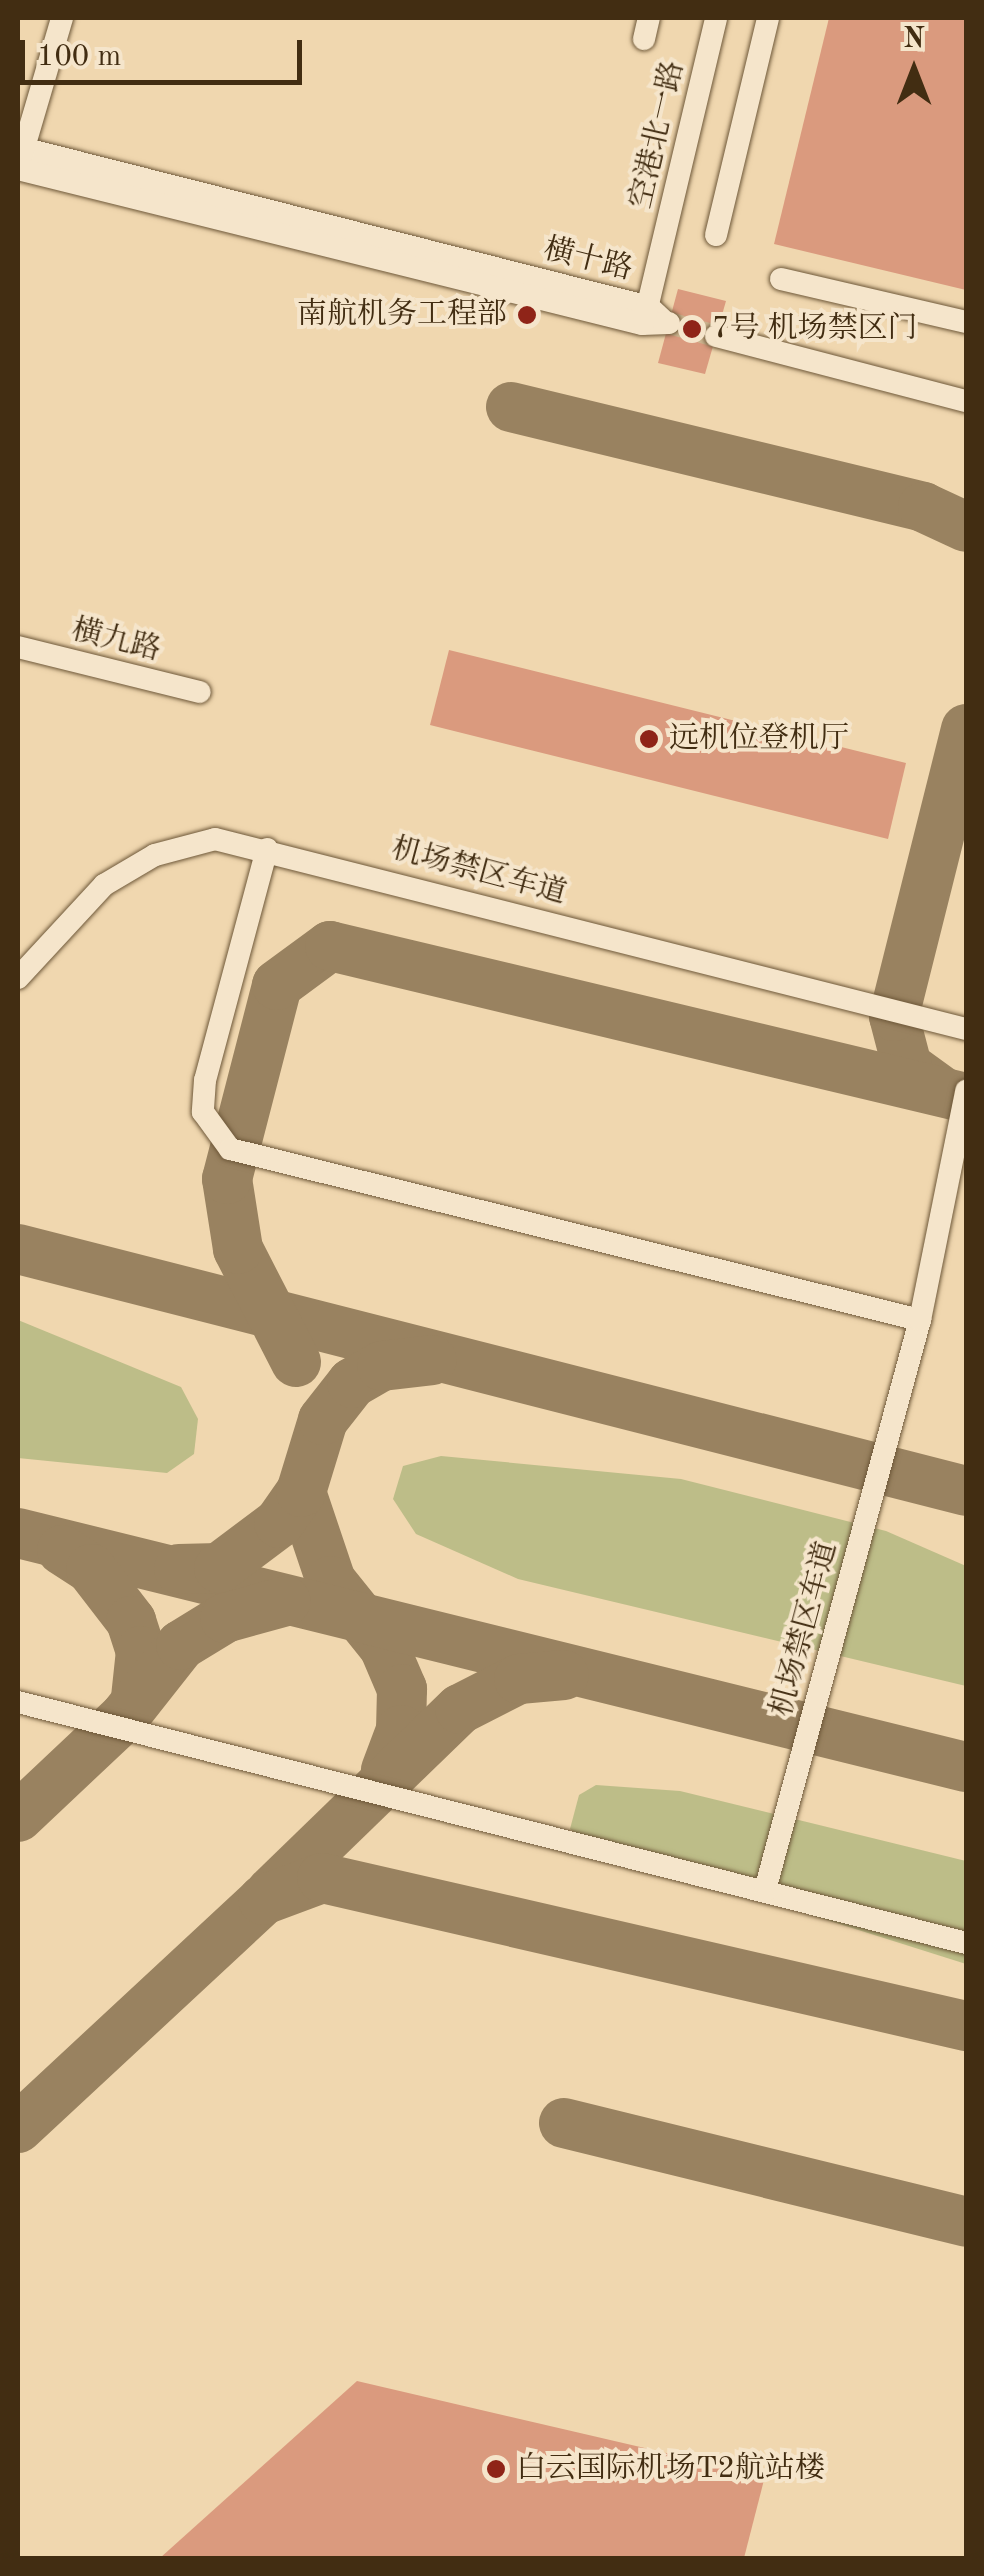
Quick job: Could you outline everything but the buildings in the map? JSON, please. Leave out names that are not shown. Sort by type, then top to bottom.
[{"type":"street","points":[[19,158],[62,18]]},
{"type":"street","name":"空港北一路","points":[[656,319],[716,18]]},
{"type":"street","points":[[716,235],[768,18]]},
{"type":"street","name":"横十路","points":[[19,158],[656,319]]},
{"type":"street","points":[[782,278],[966,322]]},
{"type":"street","points":[[716,336],[966,401]]},
{"type":"street","name":"横九路","points":[[18,647],[200,692]]},
{"type":"street","name":"机场禁区车道","points":[[18,978],[58,924],[155,855],[214,840],[268,849],[966,1029]]},
{"type":"street","points":[[268,849],[205,1080],[203,1112],[230,1148],[920,1320]]},
{"type":"street","name":"机场禁区车道","points":[[765,1890],[920,1320],[966,1091]]},
{"type":"street","points":[[18,1702],[966,1943]]},
{"type":"green space","points":[[18,1320],[181,1387],[198,1419],[194,1454],[167,1473],[18,1458]]},
{"type":"green space","points":[[441,1456],[681,1479],[886,1531],[966,1566],[966,1686],[518,1579],[416,1534],[393,1499],[403,1466]]},
{"type":"green space","points":[[596,1785],[680,1791],[966,1861],[966,1964],[599,1848],[570,1829],[579,1795]]},
{"type":"taxiway","points":[[511,407],[923,507],[966,527]]},
{"type":"taxiway","points":[[940,1090],[907,1066],[894,1016],[966,729]]},
{"type":"taxiway","points":[[296,1362],[238,1249],[227,1179],[277,985],[330,946],[966,1098]]},
{"type":"taxiway","points":[[18,1249],[966,1491]]},
{"type":"taxiway","points":[[179,1569],[219,1568],[279,1523],[301,1492],[323,1420],[352,1383],[382,1366],[432,1360]]},
{"type":"taxiway","points":[[301,1492],[331,1581],[384,1647],[402,1689],[401,1730],[386,1770]]},
{"type":"taxiway","points":[[18,1533],[966,1767]]},
{"type":"taxiway","points":[[62,1550],[91,1569],[131,1621],[141,1651],[136,1698]]},
{"type":"taxiway","points":[[18,1817],[125,1716],[181,1645],[225,1618],[286,1601]]},
{"type":"taxiway","points":[[271,1892],[460,1709],[519,1679],[564,1675]]},
{"type":"taxiway","points":[[18,2128],[263,1900],[322,1878],[966,2026]]},
{"type":"taxiway","points":[[564,2123],[966,2222]]},
{"type":"tunnel","points":[[669,323],[716,336]]},
{"type":"place","name":"南航机务工程部","points":[[527,315]]},
{"type":"place","name":"7号 机场禁区门","points":[[692,329]]},
{"type":"place","name":"远机位登机厅","points":[[649,739]]},
{"type":"place","name":"白云国际机场T2航站楼","points":[[496,2469]]}]
